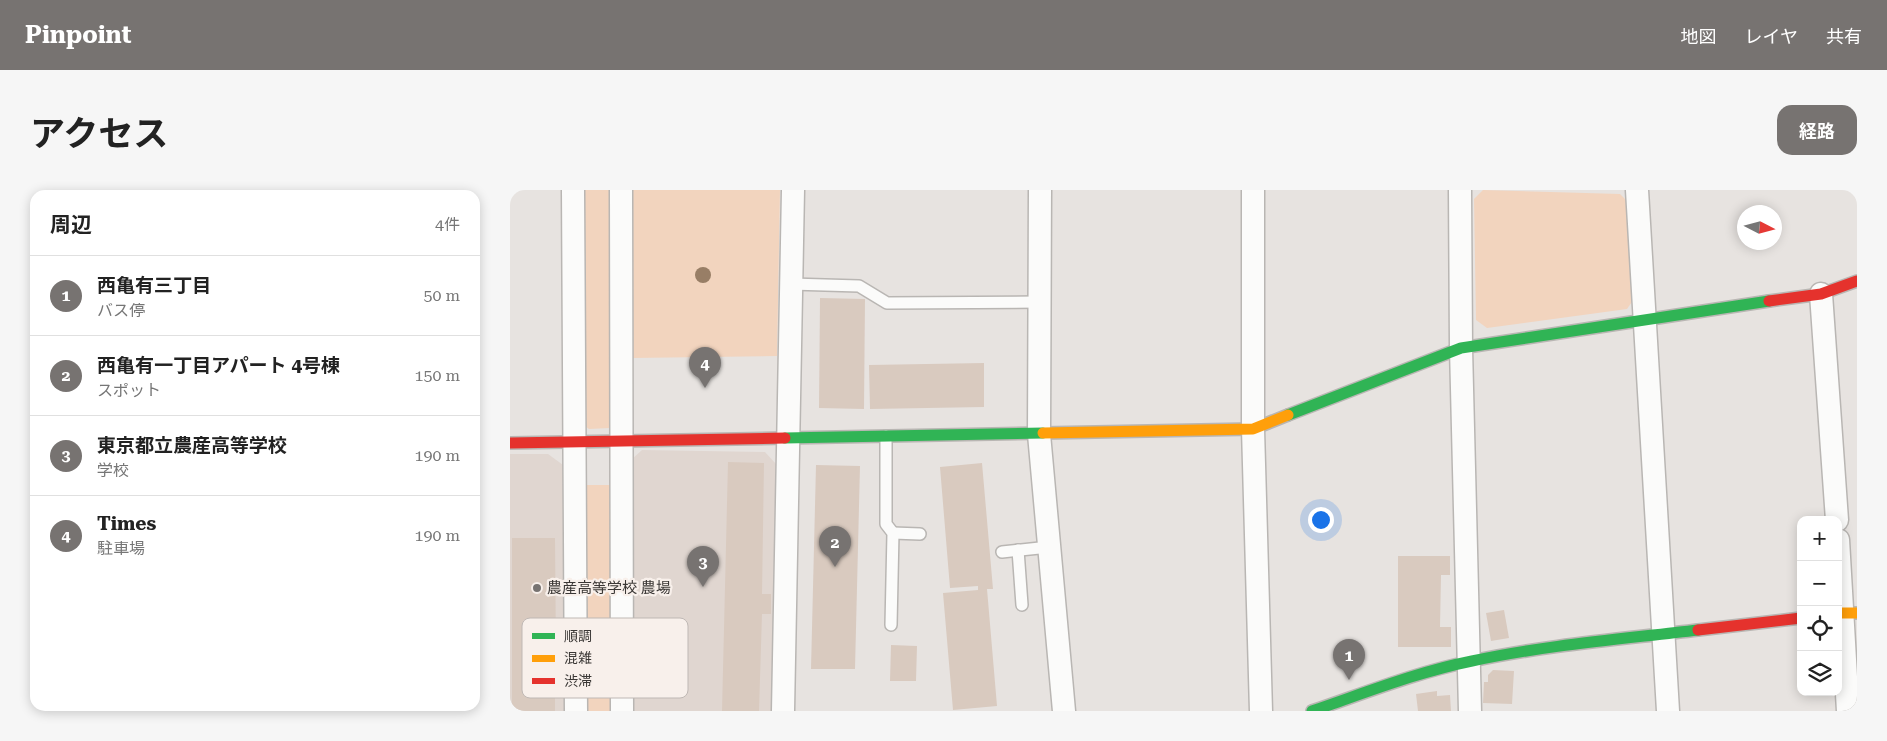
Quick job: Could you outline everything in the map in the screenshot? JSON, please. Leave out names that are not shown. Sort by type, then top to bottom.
[{"type":"street","points":[[573,190],[575,618]]},
{"type":"street","points":[[621,190],[622,618]]},
{"type":"street","points":[[783,711],[793,190]]},
{"type":"street","points":[[1040,190],[1039,434],[1064,711]]},
{"type":"street","points":[[1253,190],[1254,429],[1261,711]]},
{"type":"street","points":[[1460,190],[1461,348],[1470,711]]},
{"type":"street","points":[[1638,190],[1668,711]]},
{"type":"street","points":[[510,443],[1254,429],[1461,348],[1822,294],[1857,281]]},
{"type":"street","points":[[1822,294],[1837,516]]},
{"type":"street","points":[[1840,561],[1846,613],[1848,711]]},
{"type":"street","points":[[1312,711],[1419,674],[1470,661],[1517,652],[1797,618]]},
{"type":"street","points":[[576,698],[576,711]]},
{"type":"street","points":[[622,698],[622,711]]},
{"type":"lane","points":[[791,284],[859,286],[887,303],[1039,302]]},
{"type":"lane","points":[[886,436],[886,524],[893,533],[891,625]]},
{"type":"lane","points":[[893,533],[920,534]]},
{"type":"lane","points":[[1002,552],[1049,547]]},
{"type":"lane","points":[[1018,550],[1022,604]]},
{"type":"shaded area","points":[[580,190],[614,190],[610,428],[589,429],[581,423]]},
{"type":"shaded area","points":[[630,190],[780,190],[777,356],[632,358]]},
{"type":"shaded area","points":[[1483,190],[1620,194],[1628,202],[1634,299],[1627,309],[1487,328],[1476,320],[1474,199]]},
{"type":"shaded area","points":[[642,450],[765,452],[776,464],[772,711],[633,711],[633,698],[688,698],[688,618],[632,618],[631,460]]},
{"type":"shaded area","name":"農産高等学校 農場","points":[[510,454],[548,454],[563,465],[564,618],[522,618],[522,698],[565,698],[565,711],[510,711]]},
{"type":"shaded area","points":[[582,485],[614,485],[615,618],[583,618]]},
{"type":"shaded area","points":[[584,698],[616,698],[616,711],[584,711]]},
{"type":"building","points":[[820,298],[865,299],[864,409],[819,408]]},
{"type":"building","points":[[984,363],[984,407],[870,409],[869,365]]},
{"type":"building","points":[[728,462],[764,463],[762,594],[771,594],[771,614],[762,614],[759,711],[722,711]]},
{"type":"building","points":[[982,463],[993,589],[987,589],[997,706],[953,710],[943,593],[978,590],[978,586],[950,588],[940,467]]},
{"type":"building","points":[[816,465],[860,466],[855,669],[811,669]]},
{"type":"building","points":[[512,538],[555,538],[556,618],[522,618],[522,698],[555,698],[555,711],[512,711]]},
{"type":"building","points":[[1398,556],[1450,556],[1450,575],[1441,575],[1440,627],[1451,627],[1451,647],[1398,647]]},
{"type":"building","points":[[1504,610],[1509,638],[1491,641],[1486,613]]},
{"type":"building","points":[[891,645],[917,646],[916,681],[890,681]]},
{"type":"building","points":[[1493,670],[1514,671],[1512,704],[1483,703],[1484,682],[1488,682],[1488,675]]},
{"type":"building","points":[[1437,691],[1437,696],[1450,695],[1451,711],[1418,711],[1416,694]]},
{"type":"traffic: fast","points":[[1288,415],[1461,348],[1769,301]]},
{"type":"traffic: fast","points":[[785,438],[1043,433]]},
{"type":"traffic: fast","points":[[1312,711],[1411,677],[1500,655],[1698,630]]},
{"type":"traffic: slow","points":[[1043,433],[1253,429],[1288,415]]},
{"type":"traffic: slow","points":[[1842,613],[1857,613]]},
{"type":"traffic: jam","points":[[1769,301],[1821,294],[1857,281]]},
{"type":"traffic: jam","points":[[510,443],[785,438]]},
{"type":"traffic: jam","points":[[1698,630],[1797,618]]},
{"type":"place","name":"Times","points":[[705,388]]},
{"type":"place","name":"西亀有一丁目アパート 4号棟","points":[[835,567]]},
{"type":"place","name":"東京都立農産高等学校","points":[[703,587]]},
{"type":"place","name":"農産高等学校 農場","points":[[537,588]]},
{"type":"place","name":"西亀有三丁目","points":[[1349,680]]}]
